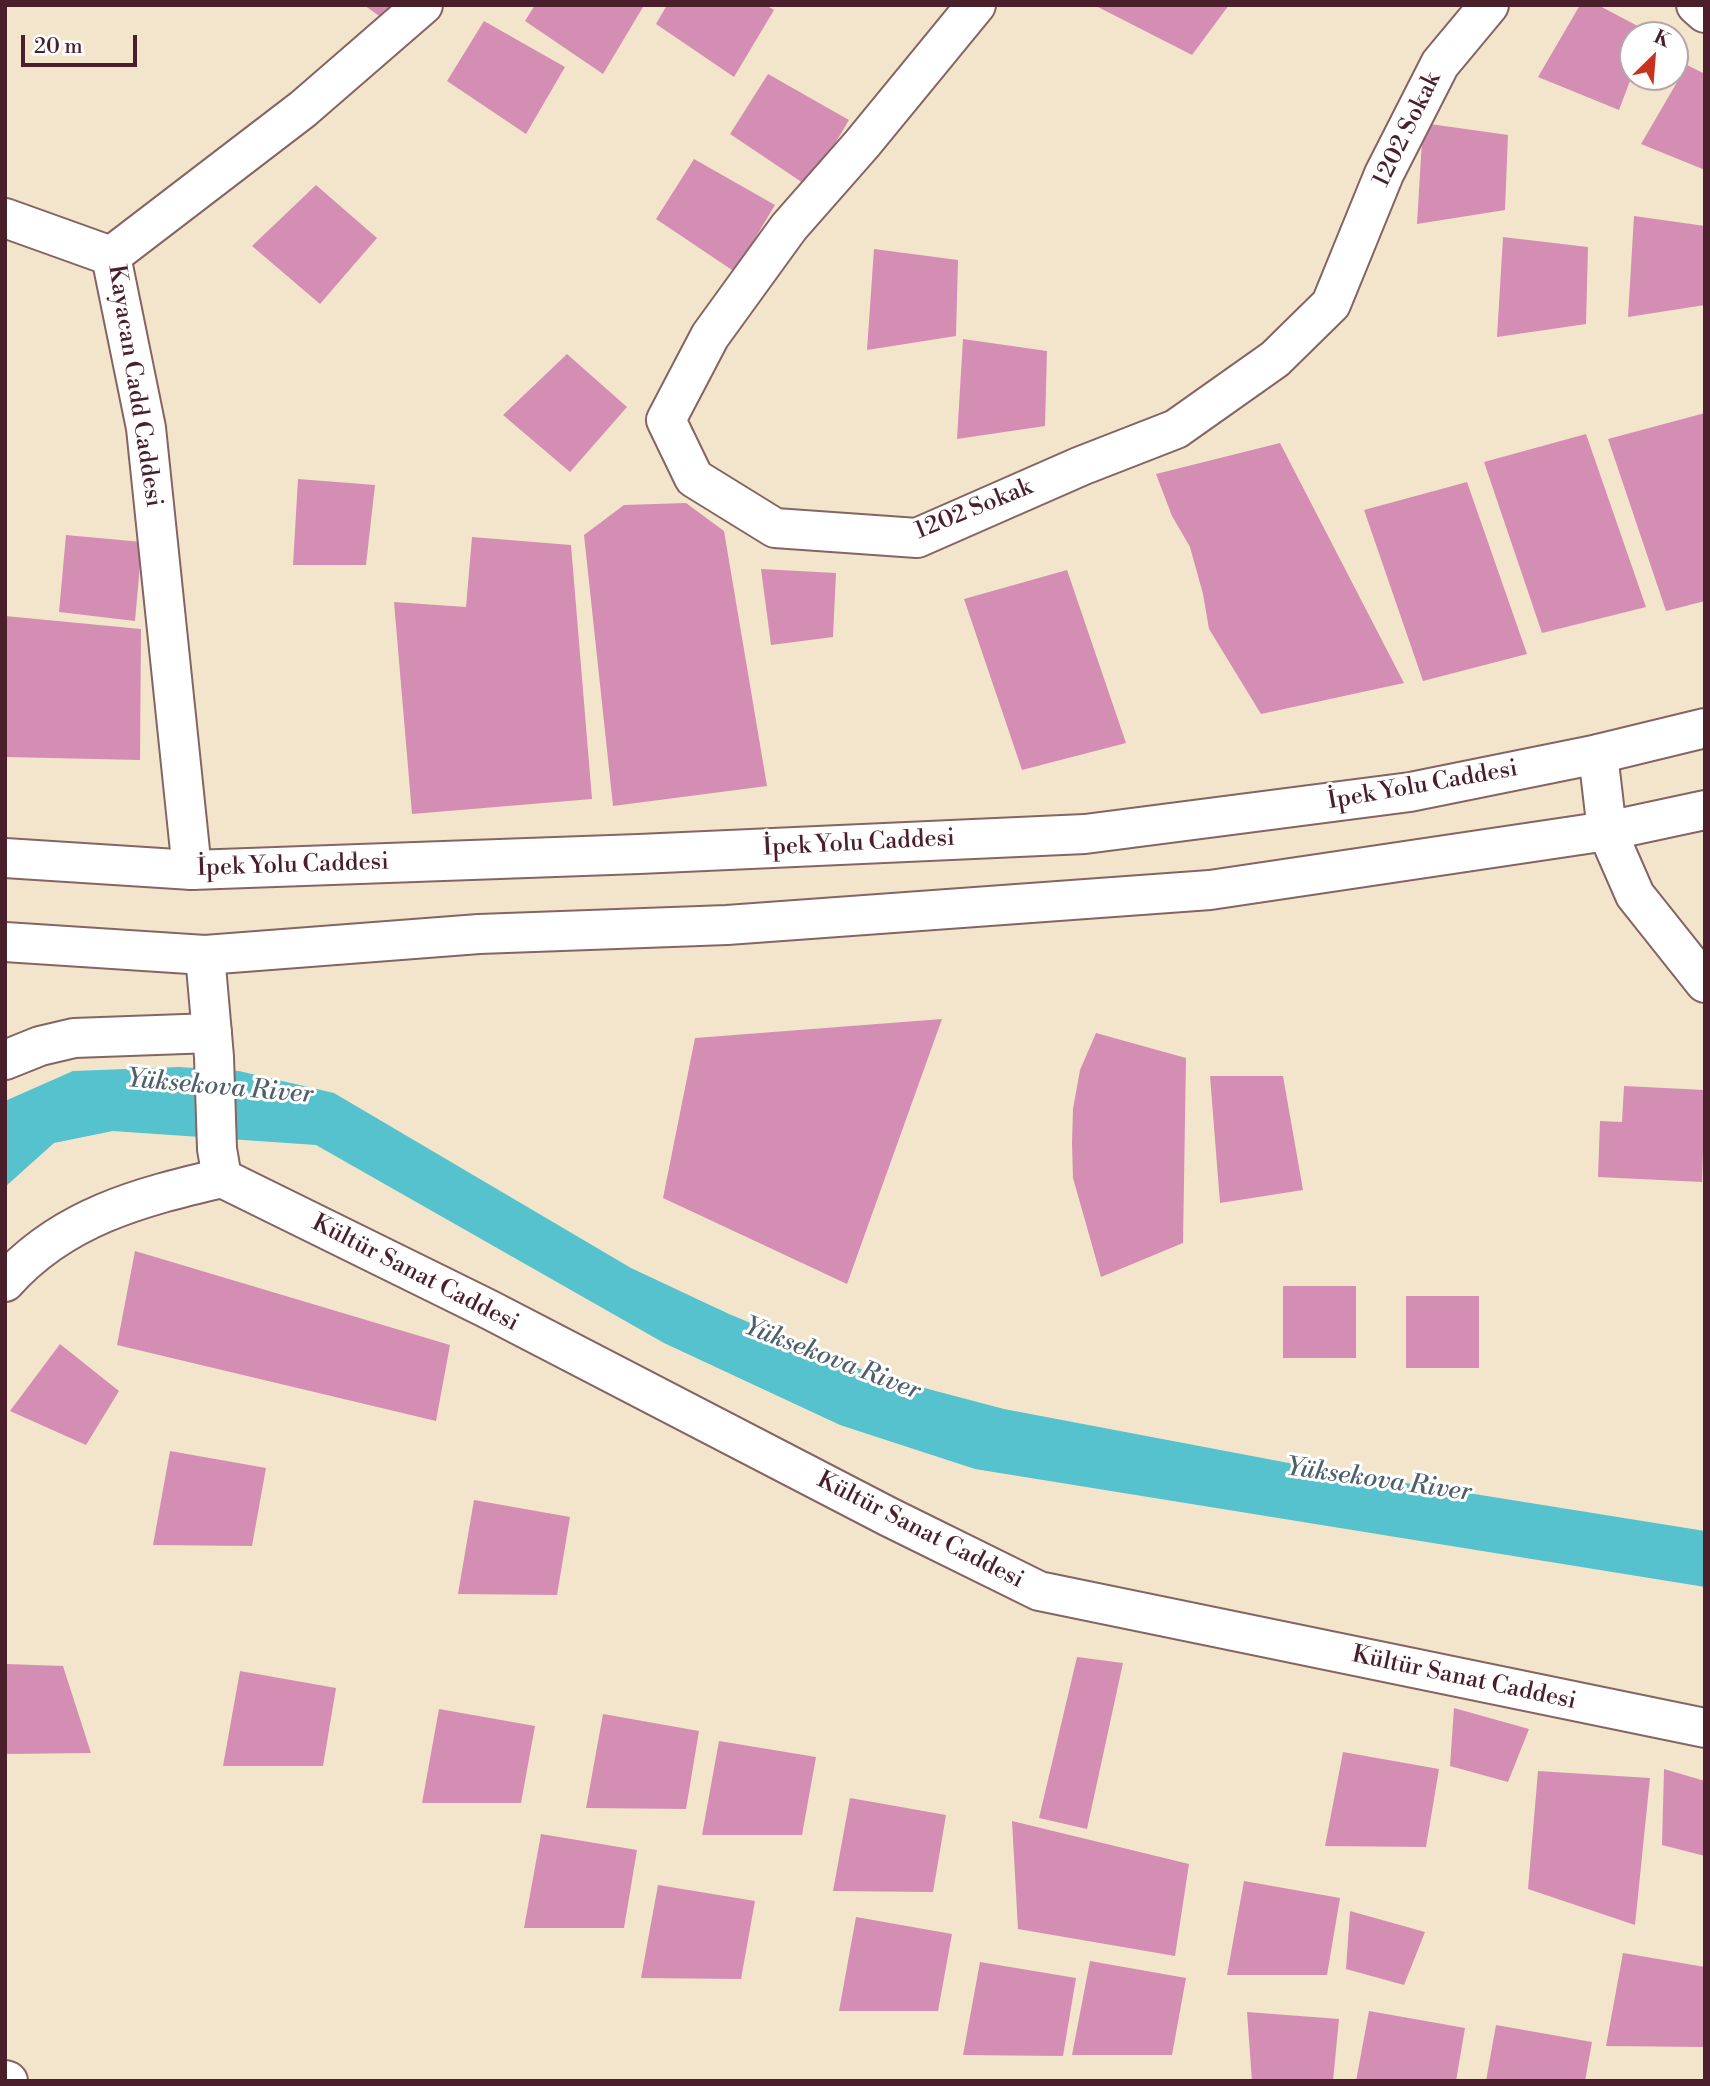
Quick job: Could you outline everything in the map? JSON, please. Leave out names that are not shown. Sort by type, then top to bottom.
[{"type":"main road","name":"Kayacan Cadd Caddesi","points":[[192,870],[146,428],[111,256],[303,109],[423,5]]},
{"type":"main road","name":"1202 Sokak","points":[[976,5],[862,144],[789,226],[710,336],[666,420],[694,478],[775,528],[918,538],[1081,466],[1176,429],[1275,359],[1331,304],[1384,174],[1440,64],[1489,5]]},
{"type":"main road","points":[[1696,5],[1705,13]]},
{"type":"main road","points":[[5,218],[111,256]]},
{"type":"main road","name":"İpek Yolu Caddesi","points":[[5,858],[192,870],[1085,834],[1410,792],[1598,754],[1705,728]]},
{"type":"main road","points":[[1598,754],[1607,831],[1635,895],[1705,983]]},
{"type":"main road","points":[[5,942],[205,955],[479,934],[727,925],[1210,890],[1607,831],[1705,810]]},
{"type":"main road","points":[[5,1282],[53,1240],[103,1212],[159,1192],[220,1163],[205,955]]},
{"type":"main road","points":[[5,1060],[40,1046],[74,1038],[213,1045]]},
{"type":"main road","name":"Kültür Sanat Caddesi","points":[[220,1163],[476,1303],[877,1511],[1039,1591],[1705,1728]]},
{"type":"water","name":"Yüksekova River","points":[[179,1067],[239,1071],[334,1093],[631,1268],[729,1314],[875,1375],[1004,1409],[1331,1471],[1705,1531],[1705,1587],[975,1469],[840,1425],[664,1343],[316,1145],[113,1131],[54,1143],[5,1187],[5,1101],[73,1071]]},
{"type":"building","points":[[364,5],[400,5],[389,23]]},
{"type":"building","points":[[535,5],[643,7],[603,74],[525,21]]},
{"type":"building","points":[[667,5],[766,5],[774,10],[734,77],[656,24]]},
{"type":"building","points":[[1094,5],[1229,5],[1192,55]]},
{"type":"building","points":[[1580,5],[1598,5],[1628,21],[1619,21],[1619,91],[1626,91],[1619,110],[1538,77]]},
{"type":"building","points":[[484,21],[565,67],[526,134],[447,81]]},
{"type":"building","points":[[1689,66],[1705,74],[1705,170],[1641,144],[1672,91],[1689,91]]},
{"type":"building","points":[[768,74],[849,120],[809,187],[730,134]]},
{"type":"building","points":[[1423,123],[1508,135],[1505,210],[1417,224]]},
{"type":"building","points":[[694,159],[775,205],[735,272],[656,219]]},
{"type":"building","points":[[316,185],[377,238],[320,304],[252,246]]},
{"type":"building","points":[[1634,216],[1705,226],[1705,305],[1628,317]]},
{"type":"building","points":[[1503,237],[1588,247],[1586,324],[1497,337]]},
{"type":"building","points":[[874,249],[958,260],[956,336],[867,350]]},
{"type":"building","points":[[963,339],[1047,351],[1045,426],[957,439]]},
{"type":"building","points":[[567,354],[627,407],[570,472],[503,415]]},
{"type":"building","points":[[1705,413],[1705,601],[1666,611],[1608,439]]},
{"type":"building","points":[[1586,434],[1646,607],[1542,633],[1484,462]]},
{"type":"building","points":[[1280,443],[1404,683],[1261,714],[1209,629],[1190,547],[1172,516],[1156,474]]},
{"type":"building","points":[[298,479],[375,485],[366,565],[293,565]]},
{"type":"building","points":[[1467,482],[1527,654],[1423,681],[1364,510]]},
{"type":"building","points":[[686,503],[724,531],[767,786],[613,806],[584,535],[624,505]]},
{"type":"building","points":[[66,535],[142,542],[135,621],[59,612]]},
{"type":"building","points":[[472,537],[571,545],[592,799],[412,814],[394,602],[466,607]]},
{"type":"building","points":[[761,569],[836,573],[833,637],[771,645]]},
{"type":"building","points":[[1067,570],[1126,743],[1022,770],[964,599]]},
{"type":"building","points":[[5,616],[141,629],[140,760],[5,757]]},
{"type":"building","points":[[942,1019],[847,1284],[663,1198],[695,1038]]},
{"type":"building","points":[[1096,1033],[1186,1058],[1183,1243],[1101,1277],[1073,1178],[1072,1143],[1073,1109],[1080,1070]]},
{"type":"building","points":[[1210,1076],[1283,1076],[1303,1190],[1220,1203]]},
{"type":"building","points":[[1624,1086],[1705,1090],[1702,1182],[1598,1177],[1600,1121],[1622,1122]]},
{"type":"building","points":[[135,1251],[450,1345],[436,1421],[117,1345]]},
{"type":"building","points":[[1283,1286],[1356,1286],[1356,1358],[1283,1358]]},
{"type":"building","points":[[1406,1296],[1479,1296],[1479,1368],[1406,1368]]},
{"type":"building","points":[[60,1344],[119,1391],[86,1445],[10,1411]]},
{"type":"building","points":[[170,1451],[266,1468],[252,1546],[153,1545]]},
{"type":"building","points":[[474,1500],[570,1517],[557,1595],[458,1594]]},
{"type":"building","points":[[1077,1657],[1123,1663],[1087,1829],[1039,1818]]},
{"type":"building","points":[[5,1664],[63,1666],[91,1753],[5,1754]]},
{"type":"building","points":[[240,1671],[336,1688],[323,1766],[223,1766]]},
{"type":"building","points":[[1454,1708],[1529,1729],[1508,1782],[1450,1766]]},
{"type":"building","points":[[439,1709],[535,1726],[521,1803],[422,1803]]},
{"type":"building","points":[[603,1714],[699,1731],[686,1809],[586,1808]]},
{"type":"building","points":[[719,1741],[816,1757],[802,1835],[702,1835]]},
{"type":"building","points":[[1343,1752],[1439,1769],[1426,1847],[1325,1846]]},
{"type":"building","points":[[1664,1769],[1705,1781],[1705,1856],[1662,1845]]},
{"type":"building","points":[[1538,1771],[1650,1778],[1635,1925],[1528,1889]]},
{"type":"building","points":[[850,1798],[946,1815],[933,1892],[833,1891]]},
{"type":"building","points":[[1012,1821],[1189,1864],[1175,1956],[1018,1929]]},
{"type":"building","points":[[541,1834],[637,1850],[624,1928],[524,1928]]},
{"type":"building","points":[[1244,1881],[1340,1898],[1327,1975],[1227,1975]]},
{"type":"building","points":[[658,1885],[755,1901],[741,1979],[641,1978]]},
{"type":"building","points":[[1350,1911],[1425,1932],[1404,1985],[1346,1969]]},
{"type":"building","points":[[856,1917],[952,1934],[938,2011],[839,2011]]},
{"type":"building","points":[[1623,1953],[1705,1967],[1705,2047],[1606,2046]]},
{"type":"building","points":[[1090,1961],[1186,1978],[1172,2055],[1072,2055]]},
{"type":"building","points":[[980,1962],[1076,1978],[1063,2056],[963,2055]]},
{"type":"building","points":[[1369,2011],[1465,2028],[1456,2081],[1356,2081]]},
{"type":"building","points":[[1247,2012],[1339,2019],[1333,2081],[1252,2081]]},
{"type":"building","points":[[1496,2025],[1592,2042],[1585,2081],[1486,2081]]}]
